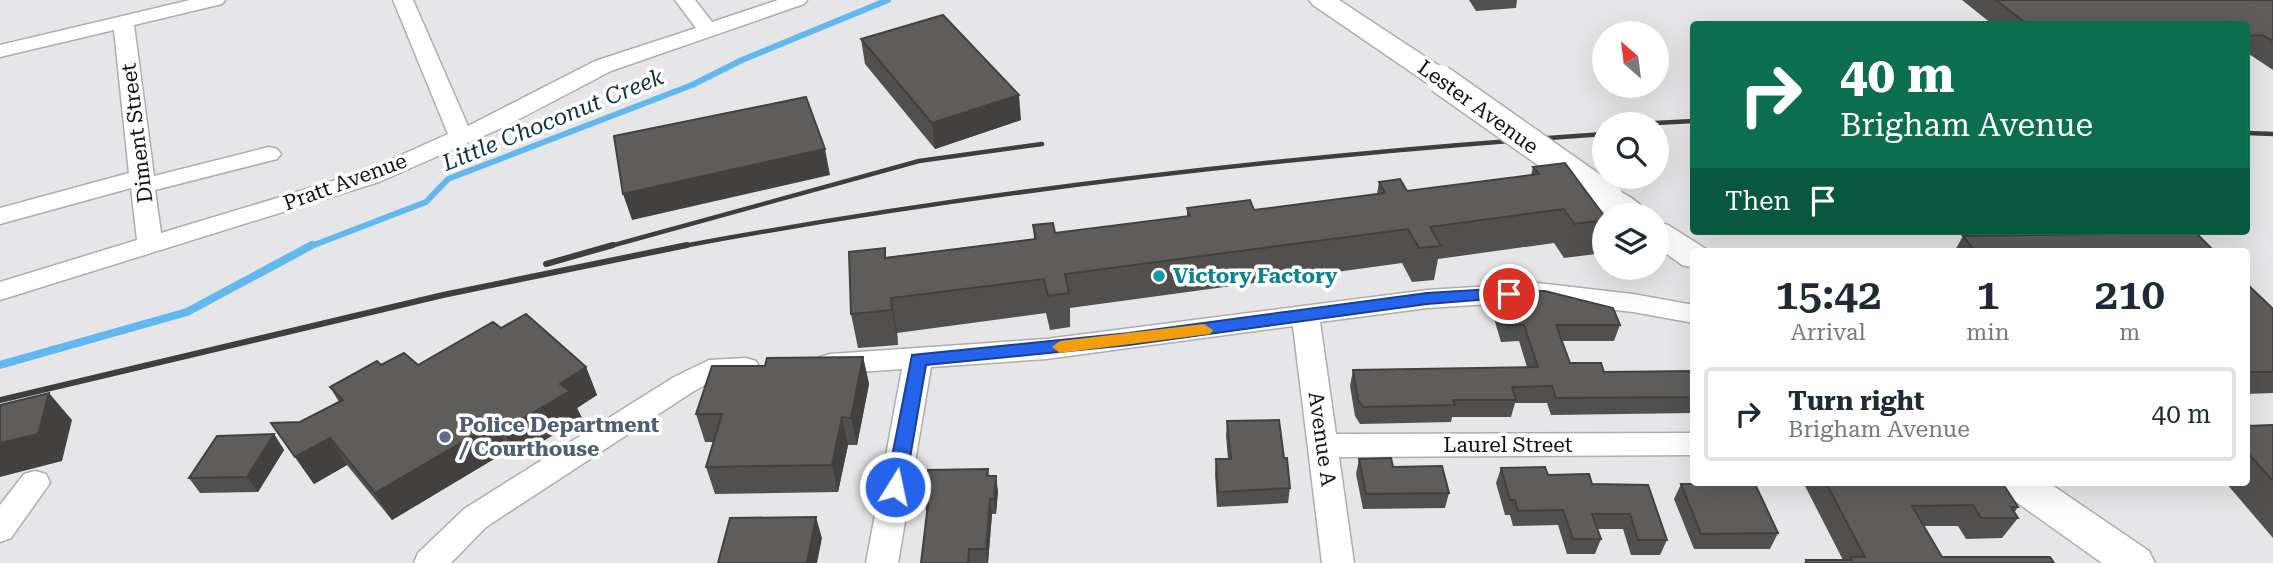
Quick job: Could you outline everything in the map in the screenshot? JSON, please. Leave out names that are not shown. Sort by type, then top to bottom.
[{"type":"street","points":[[0,51],[215,0]]},
{"type":"street","points":[[403,0],[461,137]]},
{"type":"street","points":[[685,0],[708,30]]},
{"type":"street","name":"Pratt Avenue","points":[[0,291],[371,177],[461,137],[603,66],[797,0]]},
{"type":"street","name":"Lester Avenue","points":[[1322,0],[1440,79],[1615,203]]},
{"type":"street","name":"Diment Street","points":[[123,22],[150,245]]},
{"type":"street","points":[[0,216],[142,181],[269,154]]},
{"type":"street","points":[[1669,240],[1690,254]]},
{"type":"street","points":[[430,563],[475,518],[709,369],[918,359],[1060,347],[1427,299],[1537,292],[1633,303],[1690,313]]},
{"type":"street","name":"Avenue A","points":[[1305,315],[1338,563]]},
{"type":"street","points":[[882,563],[918,359]]},
{"type":"street","name":"Laurel Street","points":[[1323,446],[1690,444]]},
{"type":"street","points":[[0,529],[35,483]]},
{"type":"street","points":[[2023,486],[2134,563]]},
{"type":"building","points":[[1996,0],[2273,0],[2273,41],[2262,35],[2250,36],[2250,21],[2023,21]]},
{"type":"building","points":[[943,15],[1019,95],[932,123],[861,39]]},
{"type":"building","points":[[806,97],[825,149],[623,194],[614,136]]},
{"type":"building","points":[[1565,163],[1595,203],[1592,203],[1592,222],[1574,224],[1564,209],[1430,227],[1441,246],[1419,248],[1408,229],[1065,274],[1069,293],[1048,296],[1044,279],[891,298],[892,310],[851,314],[849,252],[885,248],[885,258],[1036,239],[1033,225],[1053,223],[1055,233],[1190,216],[1187,208],[1250,200],[1254,210],[1385,193],[1379,182],[1400,179],[1407,191],[1539,174],[1533,167]]},
{"type":"building","points":[[2198,235],[2211,248],[1973,248],[1963,236]]},
{"type":"building","points":[[2250,287],[2273,309],[2273,372],[2250,372]]},
{"type":"building","points":[[1495,291],[1545,291],[1613,308],[1620,325],[1556,325],[1570,363],[1601,363],[1604,372],[1690,371],[1690,397],[1556,398],[1552,386],[1512,387],[1516,400],[1453,400],[1455,405],[1363,407],[1358,400],[1353,370],[1538,367],[1524,325],[1506,325]]},
{"type":"building","points":[[526,314],[586,367],[560,384],[570,391],[503,430],[495,423],[375,493],[330,438],[295,457],[271,423],[300,422],[343,400],[330,387],[377,361],[381,365],[404,353],[418,365],[493,322],[501,328]]},
{"type":"building","points":[[863,357],[851,418],[842,417],[832,465],[706,467],[722,414],[696,414],[712,366],[765,366],[767,358]]},
{"type":"building","points":[[49,393],[38,434],[0,443],[0,405]]},
{"type":"building","points":[[1279,420],[1290,488],[1218,492],[1216,459],[1231,459],[1227,421]]},
{"type":"building","points":[[2273,425],[2273,481],[2250,455],[2250,426]]},
{"type":"building","points":[[274,434],[247,477],[189,478],[217,436]]},
{"type":"building","points":[[1391,458],[1393,467],[1442,466],[1449,493],[1366,494],[1359,459]]},
{"type":"building","points":[[1545,467],[1548,475],[1589,474],[1592,484],[1648,485],[1667,540],[1638,540],[1630,514],[1592,514],[1601,539],[1573,539],[1563,510],[1518,511],[1515,500],[1510,500],[1501,468]]},
{"type":"building","points":[[988,469],[987,476],[996,476],[994,499],[990,499],[986,549],[969,549],[968,563],[921,563],[928,504],[925,504],[928,470]]},
{"type":"building","points":[[1681,484],[1756,486],[1778,533],[1701,534]]},
{"type":"building","points":[[1828,486],[2004,486],[2018,507],[2011,507],[2018,518],[1981,518],[1973,505],[1912,506],[1942,557],[2050,557],[2054,563],[1807,563],[1806,560],[1852,560],[1850,557],[1865,557]]},
{"type":"building","points":[[816,517],[807,563],[718,563],[730,518]]},
{"type":"waterway","name":"Little Choconut Creek","points":[[309,247],[426,202],[448,179],[692,85],[742,60],[888,0]]},
{"type":"waterway","name":"Little Choconut Creek","points":[[0,365],[187,312],[312,245]]},
{"type":"railway","points":[[1669,122],[1690,121]]},
{"type":"railway","points":[[2250,133],[2273,134]]},
{"type":"railway","points":[[678,247],[908,208],[1140,177],[1372,152],[1592,135]]},
{"type":"railway","points":[[607,247],[919,161],[1042,144]]},
{"type":"railway","points":[[546,264],[613,245]]},
{"type":"railway","points":[[0,400],[443,295],[687,245]]},
{"type":"slow traffic","points":[[1060,347],[1204,330]]},
{"type":"place","name":"Victory Factory","points":[[1159,276]]},
{"type":"place","name":"Police Department / Courthouse","points":[[445,437]]},
{"type":"route","points":[[895,487],[918,359],[1046,349],[1427,299],[1509,294]]}]
